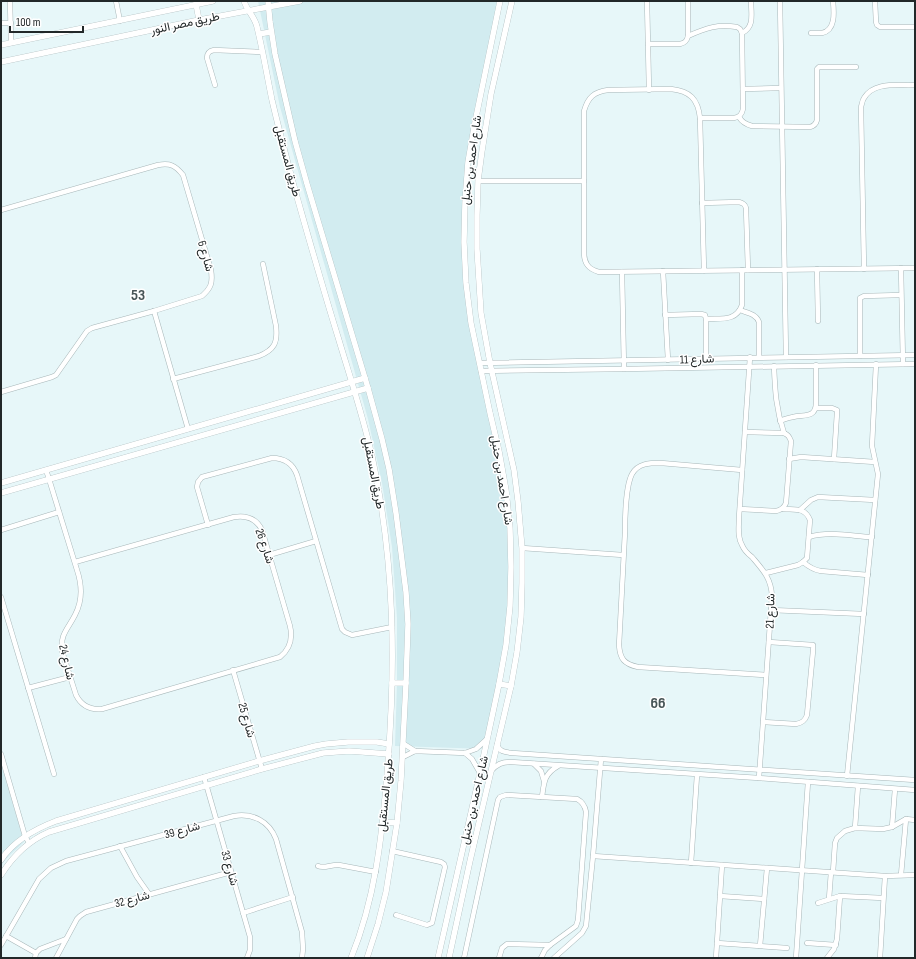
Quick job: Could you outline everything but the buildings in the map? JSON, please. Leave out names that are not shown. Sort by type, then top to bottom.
[{"type":"street","points":[[10,1],[11,43]]},
{"type":"street","points":[[116,1],[120,20]]},
{"type":"street","name":"طريق مصر النور","points":[[1,45],[213,1]]},
{"type":"street","name":"طريق المستقبل","points":[[244,1],[245,6],[256,23],[285,152],[367,436],[380,500],[388,556],[392,627],[392,683],[389,754],[376,872],[361,934],[351,958]]},
{"type":"street","name":"طريق مصر النور","points":[[1,62],[248,11],[268,4],[300,1]]},
{"type":"street","name":"شارع احمد بن حنبل","points":[[438,958],[500,684],[510,606],[510,528],[506,490],[471,323],[466,283],[464,242],[464,202],[468,162],[500,1]]},
{"type":"street","name":"شارع احمد بن حنبل","points":[[449,958],[511,686],[517,652],[520,617],[522,548],[518,501],[514,470],[490,363],[481,313],[477,249],[478,181],[486,122],[512,1]]},
{"type":"street","points":[[647,1],[649,90]]},
{"type":"street","points":[[648,44],[680,44],[687,40],[688,1]]},
{"type":"street","points":[[742,33],[747,30],[752,20],[751,1]]},
{"type":"street","points":[[780,1],[786,357]]},
{"type":"street","points":[[811,33],[823,33],[833,24],[834,1]]},
{"type":"street","points":[[875,1],[876,22],[880,27],[915,27]]},
{"type":"street","points":[[196,4],[200,20]]},
{"type":"street","name":"طريق المستقبل","points":[[268,4],[275,54],[307,184],[382,439],[389,469],[396,513],[406,592],[408,624],[404,744],[397,822],[386,892],[367,958]]},
{"type":"street","points":[[1,23],[10,23]]},
{"type":"street","points":[[688,36],[704,29],[714,27],[737,27],[742,33],[742,113],[739,117],[734,118],[700,118]]},
{"type":"street","points":[[259,34],[271,32]]},
{"type":"street","points":[[215,85],[207,58],[209,51],[262,52]]},
{"type":"street","points":[[739,117],[746,125],[752,126],[813,126],[817,120],[817,69],[819,67],[856,67]]},
{"type":"street","points":[[864,269],[861,107],[864,98],[870,91],[878,87],[915,86]]},
{"type":"street","points":[[743,89],[781,88]]},
{"type":"street","points":[[704,271],[700,118],[699,109],[695,101],[688,94],[680,90],[671,89],[600,91],[586,102],[584,111],[584,258],[585,263],[594,271],[663,272],[915,268]]},
{"type":"street","name":"شارع 6","points":[[1,210],[158,165],[165,164],[172,166],[182,175],[211,270],[212,278],[211,285],[202,296],[92,328],[87,331],[56,375],[1,392]]},
{"type":"street","points":[[478,181],[584,181]]},
{"type":"street","points":[[702,203],[740,202],[745,205],[748,270]]},
{"type":"street","points":[[173,379],[259,356],[268,352],[274,345],[277,336],[276,326],[263,264]]},
{"type":"street","points":[[900,268],[903,364]]},
{"type":"street","points":[[817,269],[818,321]]},
{"type":"street","points":[[706,319],[732,317],[740,310],[742,305],[742,270]]},
{"type":"street","points":[[622,272],[624,369]]},
{"type":"street","points":[[663,272],[668,360]]},
{"type":"street","points":[[860,356],[860,298],[864,296],[901,295]]},
{"type":"street","points":[[740,310],[754,315],[758,319],[760,357]]},
{"type":"street","points":[[154,311],[188,429]]},
{"type":"street","points":[[665,315],[705,315],[706,358]]},
{"type":"street","name":"شارع 11","points":[[480,363],[915,355]]},
{"type":"street","name":"شارع 21","points":[[750,357],[739,533],[742,546],[766,573],[771,588],[769,642],[759,778]]},
{"type":"street","points":[[511,362],[511,370]]},
{"type":"street","points":[[847,776],[878,474],[872,446],[876,364]]},
{"type":"street","name":"شارع 11","points":[[481,370],[915,364]]},
{"type":"street","points":[[780,422],[792,417],[808,416],[813,413],[816,408],[816,365]]},
{"type":"street","points":[[774,366],[775,397],[780,422],[784,433]]},
{"type":"street","points":[[1,483],[365,378]]},
{"type":"street","points":[[1,493],[368,388]]},
{"type":"street","points":[[816,408],[832,408],[837,410],[834,459]]},
{"type":"street","points":[[745,432],[784,433],[790,437],[790,459],[786,503],[783,509]]},
{"type":"street","points":[[172,434],[175,442]]},
{"type":"street","points":[[790,459],[801,456],[875,462]]},
{"type":"street","points":[[208,525],[197,487],[200,478],[205,475],[277,458],[288,462],[296,472],[342,629],[352,635],[392,627]]},
{"type":"street","points":[[742,470],[661,463],[649,463],[636,468],[630,480],[626,512],[619,654],[630,666],[766,675]]},
{"type":"street","name":"شارع 24","points":[[46,470],[80,578],[81,597],[79,606],[62,637],[61,644],[78,700],[88,707],[98,709],[233,670]]},
{"type":"street","points":[[800,510],[810,500],[818,497],[875,500]]},
{"type":"street","points":[[740,509],[776,511],[783,509],[800,510],[804,512],[810,520],[808,553],[804,562],[766,573]]},
{"type":"street","points":[[1,530],[59,512]]},
{"type":"street","name":"شارع 26","points":[[75,562],[238,517],[248,517],[252,519],[260,525],[262,530],[290,626],[290,642],[285,652],[280,657],[233,670]]},
{"type":"street","points":[[809,536],[828,534],[872,537]]},
{"type":"street","points":[[269,555],[316,541]]},
{"type":"street","points":[[522,548],[623,555]]},
{"type":"street","points":[[804,562],[815,570],[868,575]]},
{"type":"street","points":[[1,597],[54,774]]},
{"type":"street","points":[[771,610],[864,614]]},
{"type":"street","points":[[763,722],[796,724],[805,720],[807,715],[813,651],[813,644],[769,642]]},
{"type":"street","name":"شارع 25","points":[[233,670],[262,769]]},
{"type":"street","points":[[28,688],[70,677]]},
{"type":"street","points":[[392,683],[406,683]]},
{"type":"street","points":[[500,684],[511,686]]},
{"type":"street","points":[[403,757],[415,751],[465,753],[476,749],[488,737]]},
{"type":"street","points":[[1,860],[13,846],[25,836],[41,827],[204,777],[326,744],[342,742],[370,742],[389,744]]},
{"type":"street","points":[[404,744],[415,751]]},
{"type":"street","points":[[497,745],[503,752],[512,753],[915,780]]},
{"type":"street","points":[[1,875],[12,860],[29,843],[49,832],[262,769],[323,753],[356,751],[389,754]]},
{"type":"street","points":[[465,753],[472,759],[480,773]]},
{"type":"street","points":[[511,762],[512,753]]},
{"type":"street","points":[[1,754],[25,836],[29,843]]},
{"type":"street","points":[[554,958],[582,933],[586,926],[601,759]]},
{"type":"street","points":[[491,771],[494,767],[501,763],[511,762],[915,790]]},
{"type":"street","points":[[534,764],[541,771],[544,781]]},
{"type":"street","points":[[542,797],[544,781],[551,770],[558,766]]},
{"type":"street","points":[[692,863],[697,775]]},
{"type":"street","name":"شارع 33","points":[[204,777],[251,941],[247,958]]},
{"type":"street","points":[[796,958],[808,782]]},
{"type":"street","points":[[855,828],[858,786]]},
{"type":"street","points":[[892,827],[895,789]]},
{"type":"street","points":[[464,958],[498,800],[503,796],[576,799],[584,804],[586,808],[578,920],[576,926],[550,945],[545,950],[541,958]]},
{"type":"street","name":"شارع 39","points":[[1,945],[37,882],[47,871],[56,865],[120,846],[238,815],[247,815],[256,817],[267,824],[276,839],[303,938],[302,958]]},
{"type":"street","points":[[901,875],[906,819]]},
{"type":"street","points":[[829,899],[835,843],[837,838],[845,831],[855,828],[883,829],[892,827],[906,819],[915,820]]},
{"type":"street","points":[[382,822],[397,822]]},
{"type":"street","points":[[120,846],[137,877],[149,894]]},
{"type":"street","points":[[392,851],[441,862],[445,867],[432,923],[427,925],[396,915]]},
{"type":"street","points":[[593,856],[885,876],[915,875]]},
{"type":"street","points":[[461,859],[470,861]]},
{"type":"street","points":[[318,866],[322,868],[334,864],[376,872]]},
{"type":"street","points":[[716,958],[722,865]]},
{"type":"street","points":[[760,946],[767,868]]},
{"type":"street","name":"شارع 32","points":[[56,958],[77,919],[90,910],[231,872]]},
{"type":"street","points":[[880,958],[885,876]]},
{"type":"street","points":[[720,896],[764,899]]},
{"type":"street","points":[[818,903],[840,896],[883,898]]},
{"type":"street","points":[[827,958],[836,944],[840,896]]},
{"type":"street","points":[[244,913],[293,897]]},
{"type":"street","points":[[6,936],[36,955],[40,949],[66,939]]},
{"type":"street","points":[[717,943],[788,948]]},
{"type":"street","points":[[807,943],[836,944]]},
{"type":"street","points":[[499,958],[502,948],[507,944],[550,945]]},
{"type":"shaded area","points":[[258,1],[497,1],[470,162],[466,242],[468,283],[473,323],[507,490],[511,607],[487,749],[395,746],[397,618],[392,547],[382,483],[368,419],[280,107]]},
{"type":"shaded area","points":[[1,764],[24,842],[4,861],[1,867]]},
{"type":"district","name":"53","points":[[138,294]]},
{"type":"district","name":"66","points":[[658,702]]}]
